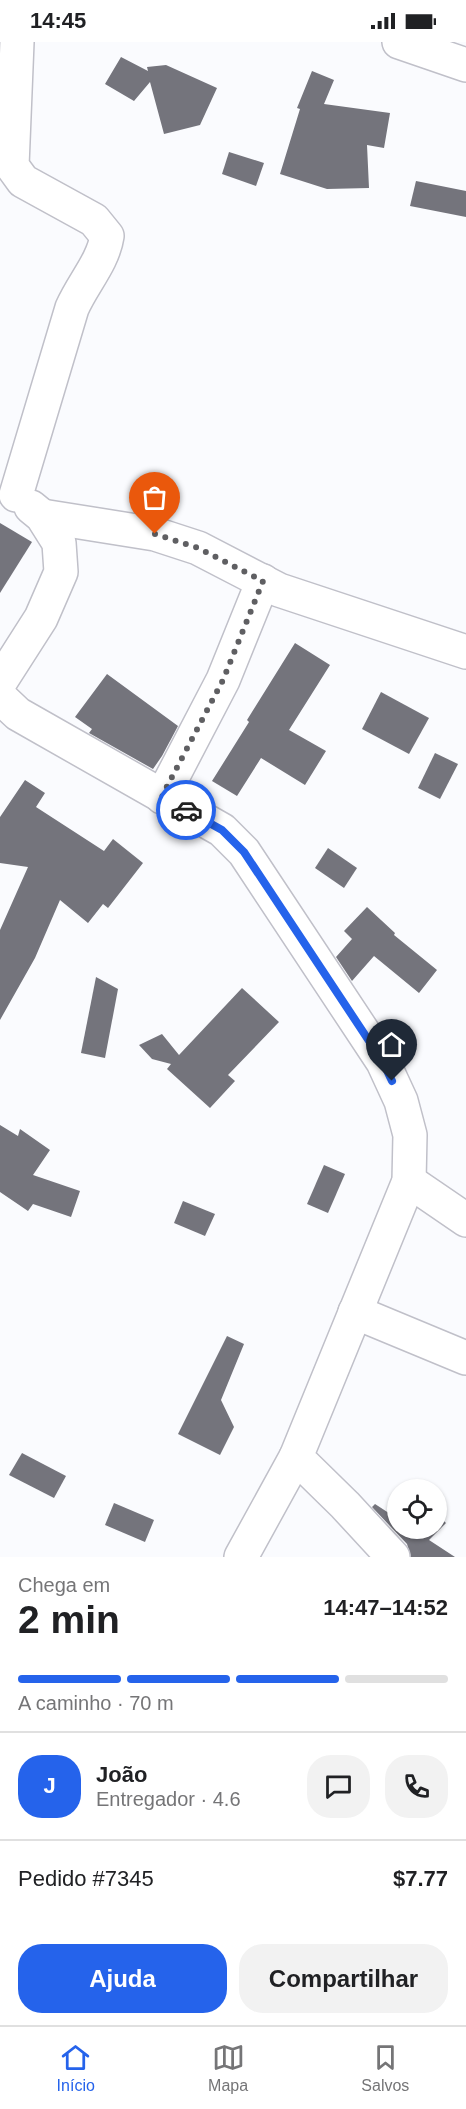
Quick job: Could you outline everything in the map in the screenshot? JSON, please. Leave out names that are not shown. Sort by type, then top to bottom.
[{"type":"street","points":[[0,682],[41,618],[61,572],[59,543],[42,516],[8,491],[72,308],[80,290],[105,251],[107,236],[94,220],[23,181],[12,166],[15,141],[17,42]]},
{"type":"street","points":[[399,42],[466,65]]},
{"type":"street","points":[[42,516],[155,534],[198,548],[279,590],[466,652]]},
{"type":"street","points":[[162,796],[223,680],[263,581]]},
{"type":"street","points":[[0,697],[18,714],[222,830],[244,852],[383,1062],[401,1101],[410,1135],[409,1181],[296,1457],[240,1557]]},
{"type":"street","points":[[409,1181],[466,1220]]},
{"type":"street","points":[[355,1312],[466,1358]]},
{"type":"street","points":[[296,1457],[393,1557]]},
{"type":"building","points":[[121,57],[148,71],[147,67],[166,65],[217,88],[200,125],[164,134],[150,82],[134,101],[105,84]]},
{"type":"building","points":[[312,71],[334,80],[324,104],[390,113],[384,148],[367,145],[369,188],[327,189],[280,174],[300,109],[297,108]]},
{"type":"building","points":[[229,152],[264,163],[256,186],[222,174]]},
{"type":"building","points":[[416,181],[466,191],[466,217],[410,206]]},
{"type":"building","points":[[0,523],[32,542],[0,593]]},
{"type":"building","points":[[295,643],[330,665],[289,730],[326,751],[305,785],[261,758],[237,796],[212,781]]},
{"type":"building","points":[[107,674],[178,726],[153,769],[89,733],[92,729],[75,717]]},
{"type":"building","points":[[381,692],[429,718],[409,754],[362,729]]},
{"type":"building","points":[[435,753],[458,764],[440,799],[418,788]]},
{"type":"building","points":[[25,780],[45,793],[36,807],[104,851],[113,839],[143,863],[108,908],[103,904],[88,923],[60,900],[35,958],[0,1020],[0,930],[28,867],[0,863],[0,817]]},
{"type":"building","points":[[328,848],[357,868],[344,888],[315,868]]},
{"type":"building","points":[[367,907],[395,933],[394,935],[437,970],[419,993],[374,956],[352,981],[336,957],[352,939],[344,931]]},
{"type":"building","points":[[96,977],[118,989],[105,1058],[81,1053]]},
{"type":"building","points":[[242,988],[279,1022],[228,1075],[235,1081],[210,1108],[167,1069],[171,1064],[152,1059],[139,1045],[162,1034],[179,1055]]},
{"type":"building","points":[[0,1125],[18,1136],[20,1129],[50,1150],[33,1175],[80,1191],[71,1217],[33,1204],[28,1211],[0,1192]]},
{"type":"building","points":[[324,1165],[345,1174],[328,1213],[307,1204]]},
{"type":"building","points":[[183,1201],[215,1214],[205,1236],[174,1223]]},
{"type":"building","points":[[227,1336],[244,1344],[221,1400],[234,1427],[220,1455],[178,1434]]},
{"type":"building","points":[[22,1453],[66,1476],[54,1498],[9,1475]]},
{"type":"building","points":[[114,1503],[154,1520],[145,1542],[105,1525]]},
{"type":"building","points":[[375,1504],[387,1512],[387,1523],[372,1507]]},
{"type":"building","points":[[402,1539],[430,1539],[455,1557],[411,1557],[407,1544]]},
{"type":"way so far","points":[[155,534],[198,548],[263,581],[223,680],[162,796],[186,810]]},
{"type":"route","points":[[186,810],[222,830],[244,852],[383,1062],[392,1081]]}]
